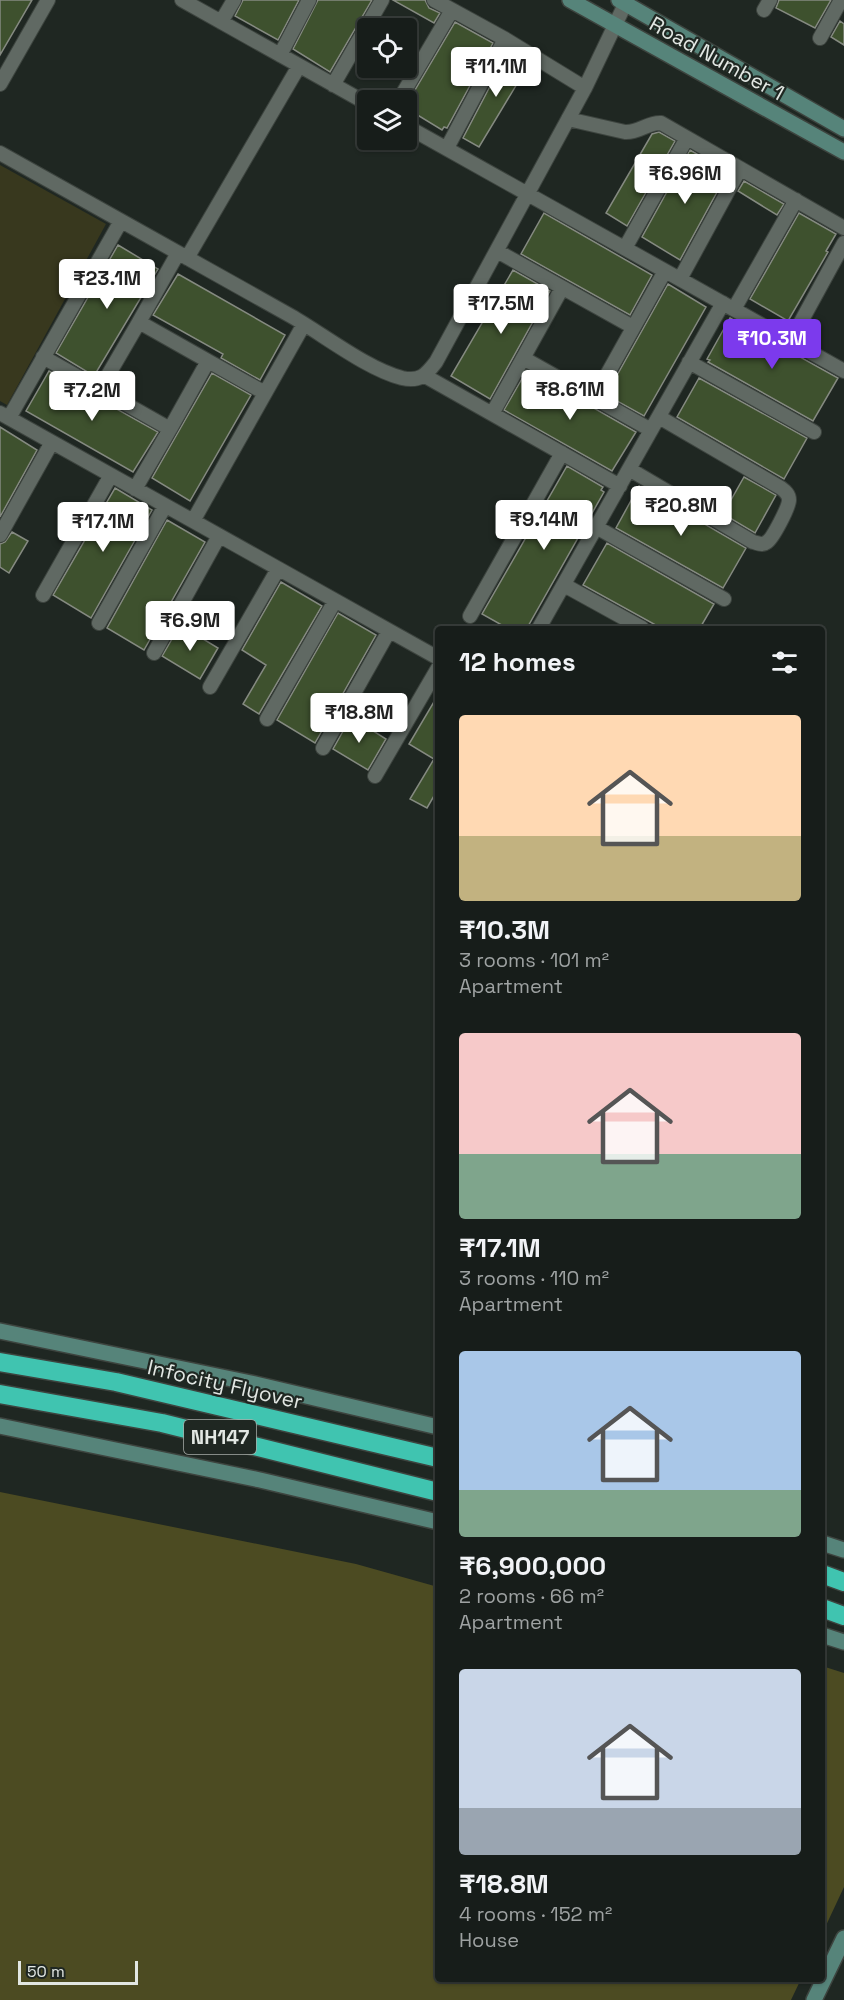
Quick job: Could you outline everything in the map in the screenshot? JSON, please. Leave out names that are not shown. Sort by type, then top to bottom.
[{"type":"highway","name":"Infocity Flyover","points":[[0,1362],[116,1382],[435,1457]]},
{"type":"highway","name":"NH147","points":[[0,1394],[162,1423],[435,1491]]},
{"type":"highway","points":[[825,1575],[844,1582]]},
{"type":"highway","points":[[825,1609],[844,1616]]},
{"type":"street","points":[[0,84],[4,68],[48,0]]},
{"type":"street","points":[[182,0],[357,98]]},
{"type":"street","points":[[221,22],[234,0]]},
{"type":"street","points":[[280,55],[309,0]]},
{"type":"street","points":[[333,85],[382,0]]},
{"type":"street","points":[[434,0],[505,39],[585,88]]},
{"type":"street","name":"Road Number 1","points":[[570,0],[844,152]]},
{"type":"street","points":[[820,38],[841,0]]},
{"type":"street","points":[[425,376],[436,362],[585,88],[624,1]]},
{"type":"street","name":"Road Number 1","points":[[624,1],[844,129]]},
{"type":"street","points":[[405,90],[452,10]]},
{"type":"street","points":[[447,148],[505,39]]},
{"type":"street","points":[[100,389],[139,322],[299,66]]},
{"type":"street","points":[[568,119],[632,133],[656,122],[844,228]]},
{"type":"street","points":[[417,132],[844,371]]},
{"type":"street","points":[[625,248],[687,138]]},
{"type":"street","points":[[0,153],[304,324],[382,372],[405,379],[425,376],[620,486]]},
{"type":"street","points":[[680,279],[740,169]]},
{"type":"street","points":[[540,626],[689,362],[796,200]]},
{"type":"street","points":[[121,220],[43,357],[4,415],[435,656]]},
{"type":"street","points":[[791,340],[844,243]]},
{"type":"street","points":[[497,251],[633,327]]},
{"type":"street","points":[[594,398],[666,270]]},
{"type":"street","points":[[492,414],[562,288]]},
{"type":"street","points":[[139,322],[265,393]]},
{"type":"street","points":[[193,521],[304,324]]},
{"type":"street","points":[[43,357],[170,429]]},
{"type":"street","points":[[523,358],[651,430]]},
{"type":"street","points":[[135,489],[208,361]]},
{"type":"street","points":[[689,362],[814,432]]},
{"type":"street","points":[[629,469],[753,542],[762,544],[772,537],[787,509],[788,495],[781,488],[659,417]]},
{"type":"street","points":[[0,535],[52,442]]},
{"type":"street","points":[[470,616],[562,453]]},
{"type":"street","points":[[43,595],[111,475]]},
{"type":"street","points":[[99,623],[165,506]]},
{"type":"street","points":[[596,527],[724,600]]},
{"type":"street","points":[[154,653],[219,536]]},
{"type":"street","points":[[210,687],[278,569]]},
{"type":"street","points":[[564,585],[638,626]]},
{"type":"street","points":[[267,719],[335,601]]},
{"type":"street","points":[[323,748],[389,631]]},
{"type":"street","points":[[375,776],[435,673]]},
{"type":"street","points":[[0,1331],[251,1383],[435,1426]]},
{"type":"street","points":[[0,1426],[260,1480],[435,1521]]},
{"type":"street","points":[[825,1544],[844,1550]]},
{"type":"street","points":[[825,1636],[844,1642]]},
{"type":"street","points":[[825,1977],[844,1938]]},
{"type":"street","points":[[814,2000],[823,1982]]},
{"type":"shaded area","points":[[0,165],[106,224],[7,405],[0,401]]},
{"type":"shaded area","points":[[0,1492],[356,1564],[435,1586],[435,1982],[800,1982],[791,2000],[0,2000]]},
{"type":"shaded area","points":[[825,1667],[844,1673],[844,1887],[825,1928]]},
{"type":"building","points":[[0,0],[32,0],[0,55]]},
{"type":"building","points":[[243,0],[299,0],[278,40],[235,16]]},
{"type":"building","points":[[318,0],[372,0],[362,18],[357,18],[357,26],[330,72],[293,49]]},
{"type":"building","points":[[393,0],[425,0],[429,8],[440,13],[434,23]]},
{"type":"building","points":[[779,0],[831,0],[815,28],[776,8]]},
{"type":"building","points":[[840,21],[844,24],[844,45],[831,37]]},
{"type":"building","points":[[455,22],[493,43],[447,128],[444,127],[442,130],[417,115],[417,90],[415,90]]},
{"type":"building","points":[[508,52],[529,64],[479,147],[463,138]]},
{"type":"building","points":[[659,132],[675,141],[627,226],[606,213],[652,134]]},
{"type":"building","points":[[690,150],[728,172],[680,260],[642,237]]},
{"type":"building","points":[[744,181],[784,204],[777,215],[738,191]]},
{"type":"building","points":[[544,213],[652,275],[630,315],[521,254]]},
{"type":"building","points":[[799,213],[836,234],[788,321],[750,299]]},
{"type":"building","points":[[118,245],[158,269],[94,376],[56,353]]},
{"type":"building","points":[[513,270],[550,291],[490,399],[451,376]]},
{"type":"building","points":[[178,274],[285,335],[260,380],[221,358],[223,354],[153,315]]},
{"type":"building","points":[[668,284],[706,307],[644,416],[606,395]]},
{"type":"building","points":[[730,318],[838,378],[813,421],[708,362],[710,360],[707,359]]},
{"type":"building","points":[[527,370],[636,432],[612,471],[504,410]]},
{"type":"building","points":[[49,371],[158,432],[133,472],[26,411]]},
{"type":"building","points":[[212,373],[251,395],[190,501],[152,478]]},
{"type":"building","points":[[699,378],[807,438],[784,479],[677,417]]},
{"type":"building","points":[[0,427],[37,450],[0,517]]},
{"type":"building","points":[[567,466],[603,487],[601,490],[604,492],[528,626],[503,626],[482,614]]},
{"type":"building","points":[[744,477],[776,495],[755,533],[723,514]]},
{"type":"building","points":[[639,486],[746,548],[723,588],[616,528]]},
{"type":"building","points":[[115,488],[152,510],[91,618],[53,595]]},
{"type":"building","points":[[167,520],[205,542],[144,650],[107,628]]},
{"type":"building","points":[[12,532],[28,541],[9,573],[0,567],[0,544],[5,542]]},
{"type":"building","points":[[607,543],[714,604],[701,626],[657,626],[583,585]]},
{"type":"building","points":[[281,582],[322,606],[259,714],[243,704],[266,665],[242,650]]},
{"type":"building","points":[[338,613],[376,635],[315,743],[277,720]]},
{"type":"building","points":[[180,625],[218,648],[200,679],[162,656]]},
{"type":"building","points":[[435,700],[435,794],[427,808],[410,799],[434,759],[409,744]]},
{"type":"building","points":[[351,717],[386,739],[368,770],[333,749]]}]
